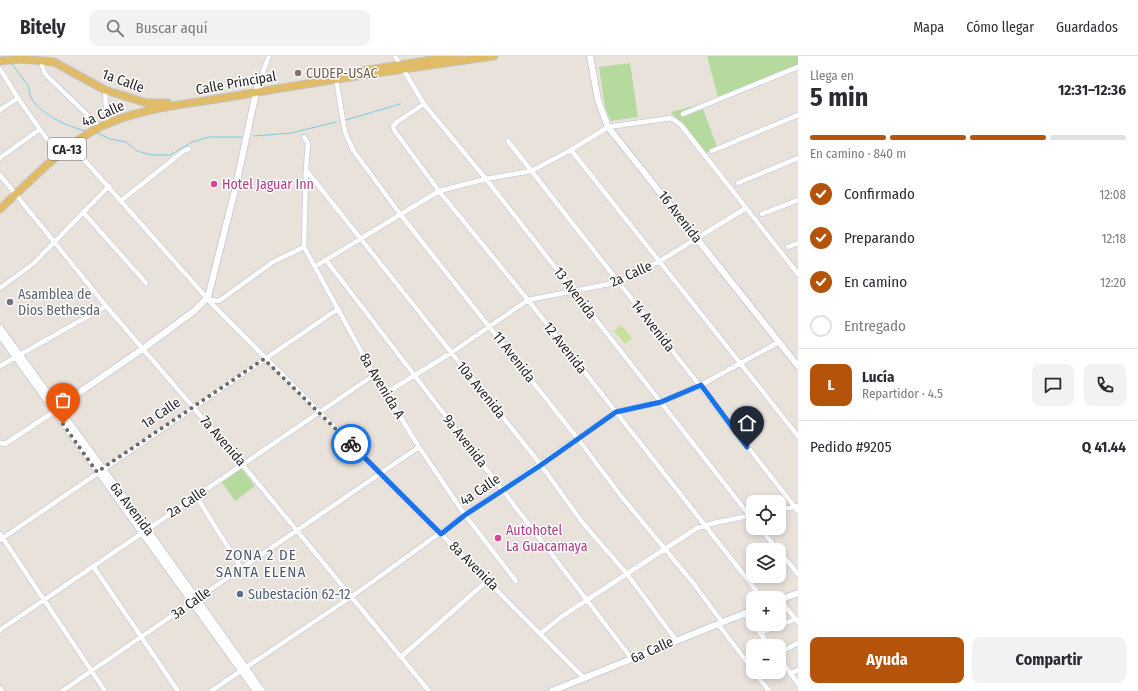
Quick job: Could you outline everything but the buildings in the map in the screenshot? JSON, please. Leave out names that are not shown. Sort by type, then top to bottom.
[{"type":"main road","name":"Calle Principal","points":[[147,103],[171,102],[336,79],[402,68],[456,56]]},
{"type":"main road","name":"Calle Principal","points":[[148,111],[256,90],[494,56]]},
{"type":"main road","name":"1a Calle","points":[[0,61],[21,59],[54,62],[105,90],[147,103]]},
{"type":"main road","name":"4a Calle","points":[[0,209],[58,155],[71,145],[104,126],[126,116],[148,111]]},
{"type":"street","points":[[1,443],[5,444],[59,408],[66,406],[145,350],[208,299],[214,290],[238,193],[256,90],[269,56]]},
{"type":"street","name":"13 Avenida","points":[[395,56],[424,104],[486,179],[746,509]]},
{"type":"street","name":"16 Avenida","points":[[590,56],[598,100],[608,127],[798,366]]},
{"type":"street","points":[[41,60],[46,75],[104,126]]},
{"type":"street","points":[[683,114],[798,67]]},
{"type":"street","points":[[0,69],[18,98],[58,155]]},
{"type":"street","name":"11 Avenida","points":[[336,79],[345,132],[353,150],[400,214],[490,326],[621,496],[666,550],[746,660]]},
{"type":"street","points":[[104,126],[105,90]]},
{"type":"street","points":[[0,110],[18,98]]},
{"type":"street","name":"12 Avenida","points":[[424,104],[397,122],[393,126],[394,130],[439,191],[528,300],[756,591]]},
{"type":"street","points":[[712,150],[798,115]]},
{"type":"street","points":[[316,266],[439,191],[486,179],[531,171],[571,150],[608,127],[671,118],[680,125],[798,274]]},
{"type":"street","points":[[0,158],[40,129]]},
{"type":"street","points":[[208,299],[219,301],[273,262],[304,246],[308,143],[304,136]]},
{"type":"street","name":"14 Avenida","points":[[508,141],[620,282],[658,335],[701,385],[797,508]]},
{"type":"street","name":"8a Avenida","points":[[71,145],[122,200],[208,299],[264,359],[381,473],[585,679]]},
{"type":"street","points":[[122,200],[185,150],[189,149]]},
{"type":"street","points":[[571,150],[798,436]]},
{"type":"street","points":[[738,183],[798,158]]},
{"type":"street","name":"10a Avenida","points":[[306,170],[362,238],[451,353],[541,465],[582,522],[627,574],[676,640]]},
{"type":"street","name":"7a Avenida","points":[[0,174],[106,306],[242,464],[429,691]]},
{"type":"street","points":[[0,288],[28,268],[56,242],[109,186]]},
{"type":"street","points":[[762,214],[798,200]]},
{"type":"street","name":"2a Calle","points":[[386,393],[451,353],[528,300],[620,282],[660,261],[746,208]]},
{"type":"street","points":[[83,212],[146,283]]},
{"type":"street","points":[[788,247],[798,243]]},
{"type":"street","name":"8a Avenida A","points":[[304,246],[374,375],[419,447],[465,515],[516,581]]},
{"type":"street","name":"9a Avenida","points":[[326,260],[632,659]]},
{"type":"street","points":[[0,366],[106,306]]},
{"type":"street","name":"1a Calle","points":[[1,537],[338,309]]},
{"type":"street","name":"6a Avenida","points":[[0,328],[18,357]]},
{"type":"street","name":"6a Avenida","points":[[0,335],[59,408],[100,470],[243,668],[262,691]]},
{"type":"street","name":"4a Calle","points":[[211,691],[243,668],[351,597],[441,534],[465,515],[541,465],[616,412],[661,402],[701,385],[779,342]]},
{"type":"street","name":"2a Calle","points":[[0,630],[374,375]]},
{"type":"street","name":"3a Calle","points":[[62,691],[142,638],[241,568],[419,447]]},
{"type":"street","points":[[196,496],[241,568]]},
{"type":"street","points":[[786,509],[797,508]]},
{"type":"street","points":[[541,633],[564,615],[588,601],[698,528],[746,516]]},
{"type":"street","points":[[765,535],[772,543]]},
{"type":"street","points":[[1,537],[105,691]]},
{"type":"street","points":[[786,560],[798,574]]},
{"type":"street","points":[[93,566],[178,691]]},
{"type":"street","points":[[401,657],[488,580]]},
{"type":"street","points":[[786,597],[798,593]]},
{"type":"street","points":[[760,633],[797,620],[786,608]]},
{"type":"street","points":[[744,613],[765,639]]},
{"type":"street","name":"6a Calle","points":[[552,691],[585,679],[744,613]]},
{"type":"street","points":[[786,649],[798,643]]},
{"type":"street","name":"6a Avenida","points":[[243,668],[256,691]]},
{"type":"street","points":[[786,668],[798,684]]},
{"type":"street","points":[[790,674],[798,670]]},
{"type":"street","name":"11 Avenida","points":[[760,679],[769,691]]},
{"type":"green space","points":[[707,56],[798,56],[798,65],[718,97]]},
{"type":"green space","points":[[630,63],[638,117],[611,121],[605,107],[599,67]]},
{"type":"green space","points":[[701,104],[718,149],[705,153],[671,112]]},
{"type":"green space","points":[[621,325],[632,338],[625,344],[614,331]]},
{"type":"green space","points":[[241,468],[255,486],[235,501],[221,481]]},
{"type":"waterway","points":[[12,64],[29,87],[30,95],[34,103],[41,110],[69,126],[86,131]]},
{"type":"waterway","points":[[346,120],[400,104]]},
{"type":"waterway","points":[[254,136],[291,133],[336,122]]},
{"type":"waterway","points":[[97,133],[110,139],[126,142],[137,151],[152,155],[170,155],[192,142],[209,137],[243,137]]},
{"type":"way so far","points":[[63,424],[97,472],[264,359],[351,444]]},
{"type":"place","name":"CUDEP-USAC","points":[[298,73]]},
{"type":"place","name":"Hotel Jaguar Inn","points":[[214,184]]},
{"type":"place","name":"Asamblea de Dios Bethesda","points":[[10,302]]},
{"type":"place","name":"Autohotel La Guacamaya","points":[[498,538]]},
{"type":"place","name":"Subestación 62-12","points":[[240,594]]},
{"type":"district","name":"ZONA 2 DE SANTA ELENA","points":[[261,564]]},
{"type":"route","points":[[351,444],[441,534],[465,515],[541,465],[616,412],[661,402],[701,385],[747,447]]}]
